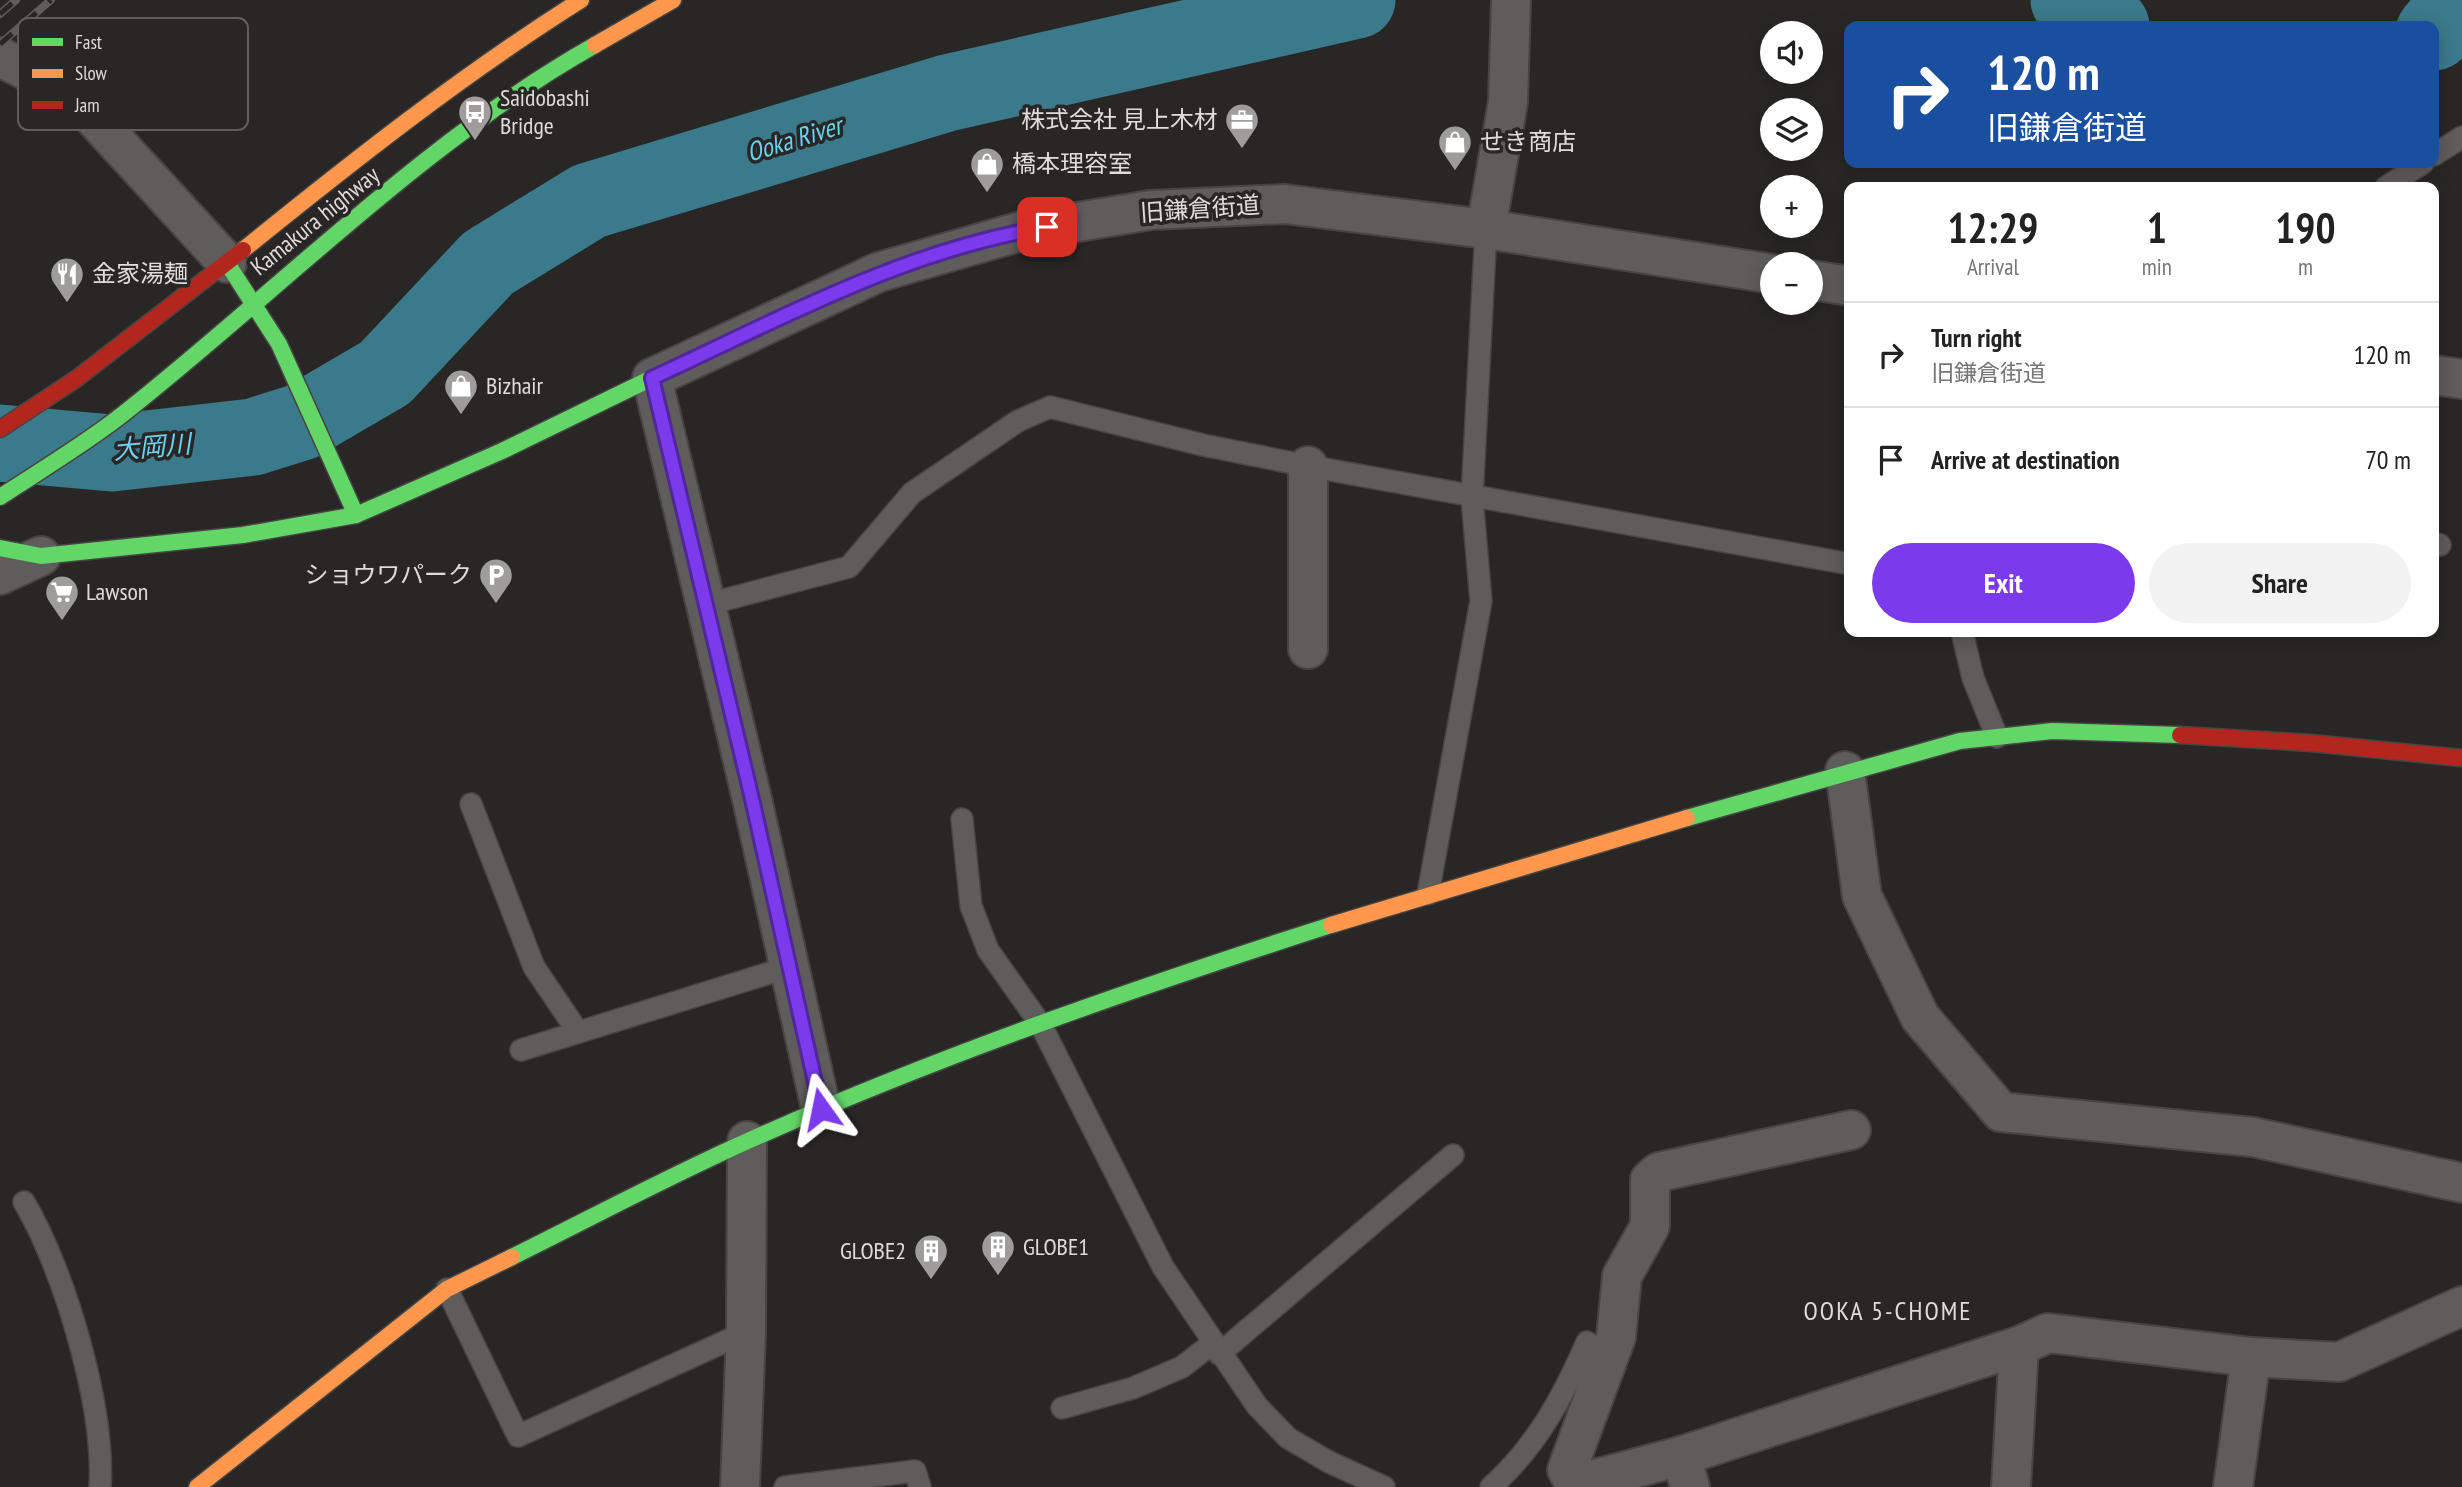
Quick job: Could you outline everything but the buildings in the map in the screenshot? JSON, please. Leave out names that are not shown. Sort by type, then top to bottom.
[{"type":"street","name":"Kamakura highway","points":[[0,429],[82,375],[228,263],[461,76],[581,0]]},
{"type":"street","name":"Kamakura highway","points":[[0,497],[65,455],[168,378],[253,302],[473,124],[582,52],[673,0]]},
{"type":"street","points":[[1486,229],[1508,103],[1512,6]]},
{"type":"street","points":[[0,57],[18,66]]},
{"type":"street","points":[[105,130],[228,263],[284,355],[356,515]]},
{"type":"street","name":"旧鎌倉街道","points":[[652,378],[879,272],[1022,231],[1151,210],[1285,204],[1486,229],[1760,272]]},
{"type":"street","points":[[1823,282],[1844,285]]},
{"type":"street","points":[[2439,376],[2462,379]]},
{"type":"street","points":[[0,548],[41,556],[243,535],[356,515],[502,451],[652,378],[821,1109]]},
{"type":"street","points":[[1308,466],[1308,649]]},
{"type":"street","points":[[0,575],[41,556]]},
{"type":"street","points":[[197,1487],[447,1289],[747,1141],[821,1109],[1141,986],[1428,894],[1845,771],[1960,741],[2052,731],[2132,732],[2311,743],[2462,758]]},
{"type":"street","points":[[1845,771],[1862,896],[1920,1017],[2001,1112],[2253,1137],[2462,1183]]},
{"type":"street","points":[[1851,1130],[1659,1172],[1650,1180],[1650,1226],[1622,1276],[1616,1337],[1567,1470],[1576,1484],[1685,1471],[2048,1333],[2251,1357],[2340,1362],[2462,1306]]},
{"type":"street","points":[[740,1487],[746,1332],[747,1141]]},
{"type":"street","points":[[2011,1487],[2019,1346]]},
{"type":"street","points":[[2233,1487],[2251,1357]]},
{"type":"lane","points":[[2439,152],[2462,137]]},
{"type":"lane","points":[[2394,182],[2415,168]]},
{"type":"lane","points":[[1428,894],[1481,601],[1472,498],[1486,229]]},
{"type":"lane","points":[[705,605],[849,567],[912,493],[1018,421],[1050,407],[1203,445],[1308,466],[1472,498],[1844,563]]},
{"type":"lane","points":[[1963,637],[1973,678],[1997,737]]},
{"type":"lane","points":[[471,804],[534,967],[578,1032]]},
{"type":"lane","points":[[962,819],[971,906],[988,950],[1041,1025],[1163,1267],[1257,1406],[1288,1438],[1329,1462],[1384,1487]]},
{"type":"lane","points":[[521,1050],[789,967]]},
{"type":"lane","points":[[1062,1408],[1133,1388],[1182,1367],[1216,1348],[1453,1155]]},
{"type":"lane","points":[[24,1202],[72,1310],[102,1454],[100,1487]]},
{"type":"lane","points":[[447,1289],[518,1436],[746,1332]]},
{"type":"lane","points":[[1491,1487],[1510,1470],[1541,1430],[1565,1393],[1587,1342]]},
{"type":"lane","points":[[785,1487],[915,1471],[920,1487]]},
{"type":"waterway","name":"Ooka River","points":[[0,443],[112,453],[253,437],[301,422],[385,373],[488,263],[589,201],[947,93],[1357,0]]},
{"type":"waterway","name":"Ooka River","points":[[2069,0],[2103,21]]},
{"type":"waterway","name":"Ooka River","points":[[2439,26],[2461,0]]},
{"type":"railway","points":[[0,14],[16,0]]},
{"type":"railway","points":[[30,18],[51,0]]},
{"type":"railway","points":[[0,44],[18,28]]},
{"type":"traffic: fast","points":[[0,497],[123,414],[352,220],[470,127],[531,84],[595,45]]},
{"type":"traffic: fast","points":[[227,263],[279,344],[356,515]]},
{"type":"traffic: fast","points":[[0,548],[41,556],[243,535],[356,515],[502,451],[652,378]]},
{"type":"traffic: fast","points":[[1687,818],[1960,741],[2052,731],[2180,735]]},
{"type":"traffic: fast","points":[[512,1257],[720,1154],[821,1109],[1038,1025],[1331,925]]},
{"type":"traffic: slow","points":[[243,250],[409,120],[493,58],[581,0]]},
{"type":"traffic: slow","points":[[595,45],[673,0]]},
{"type":"traffic: slow","points":[[1331,925],[1687,818]]},
{"type":"traffic: slow","points":[[197,1487],[447,1289],[512,1257]]},
{"type":"traffic: jam","points":[[0,429],[76,379],[243,250]]},
{"type":"traffic: jam","points":[[2180,735],[2311,743],[2462,758]]},
{"type":"place","name":"Saidobashi Bridge","points":[[475,142]]},
{"type":"place","name":"株式会社 見上木材","points":[[1242,150]]},
{"type":"place","name":"せき商店","points":[[1455,172]]},
{"type":"place","name":"橋本理容室","points":[[987,194]]},
{"type":"place","name":"金家湯麺","points":[[67,304]]},
{"type":"place","name":"Bizhair","points":[[461,416]]},
{"type":"place","name":"ショウワパーク","points":[[496,605]]},
{"type":"place","name":"Lawson","points":[[62,622]]},
{"type":"place","name":"GLOBE1","points":[[998,1277]]},
{"type":"place","name":"GLOBE2","points":[[931,1281]]},
{"type":"district","name":"OOKA 5-CHOME","points":[[1888,1311]]},
{"type":"route","points":[[821,1109],[752,799],[652,378],[879,272],[1022,231],[1047,227]]},
{"type":"water label","name":"大岡川","points":[[152,447]]}]
